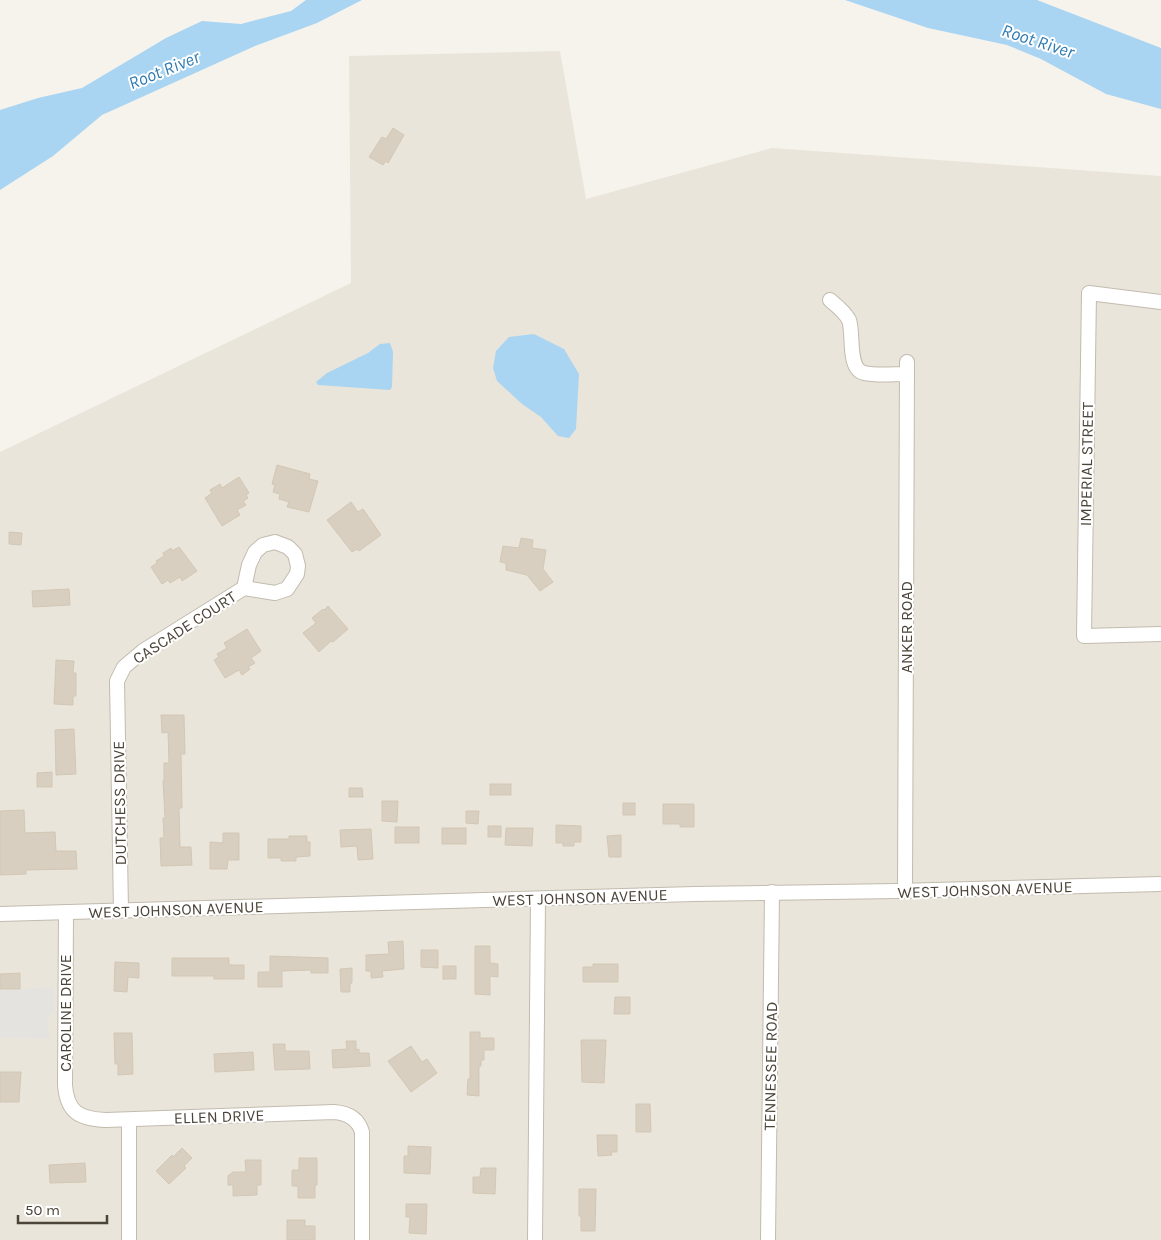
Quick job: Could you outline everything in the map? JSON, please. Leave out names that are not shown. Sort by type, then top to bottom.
[{"type":"street","name":"IMPERIAL STREET","points":[[1161,302],[1089,293],[1084,636],[1161,634]]},
{"type":"street","name":"ANKER ROAD","points":[[830,300],[848,319],[853,359],[856,368],[862,373],[907,368],[905,891]]},
{"type":"street","name":"CASCADE COURT","points":[[116,694],[117,681],[124,667],[143,651],[244,588]]},
{"type":"street","name":"DUTCHESS DRIVE","points":[[116,694],[121,910]]},
{"type":"street","name":"WEST JOHNSON AVENUE","points":[[0,914],[772,892],[905,891],[1161,884]]},
{"type":"street","name":"TENNESSEE ROAD","points":[[768,1240],[772,892]]},
{"type":"street","points":[[535,1240],[538,899]]},
{"type":"street","name":"CAROLINE DRIVE","points":[[66,912],[65,1085],[69,1105],[73,1110]]},
{"type":"street","name":"ELLEN DRIVE","points":[[73,1110],[85,1118],[94,1120],[334,1112],[348,1115],[358,1122],[361,1127],[363,1154],[362,1240]]},
{"type":"street","points":[[129,1120],[129,1240]]},
{"type":"shaded area","points":[[560,51],[586,199],[772,148],[1161,176],[1161,1240],[0,1240],[0,452],[351,283],[349,56]]},
{"type":"shaded area","points":[[54,987],[54,1010],[48,1017],[49,1039],[0,1038],[0,990]]},
{"type":"water","name":"Root River","points":[[306,0],[362,0],[317,23],[255,46],[102,115],[53,156],[0,190],[0,110],[38,98],[82,88],[166,38],[202,21],[241,24],[291,11]]},
{"type":"water","name":"Root River","points":[[845,0],[1037,0],[1161,48],[1161,109],[1106,94],[1041,59],[1007,45],[928,28]]},
{"type":"water","points":[[534,334],[564,349],[579,374],[576,429],[569,438],[558,436],[541,417],[522,404],[497,381],[493,368],[496,351],[509,337]]},
{"type":"water","points":[[390,343],[393,352],[392,387],[390,390],[318,385],[316,382],[327,373],[368,353],[380,344]]},
{"type":"building","points":[[393,128],[404,135],[388,163],[386,161],[383,165],[369,157],[382,137],[386,139]]},
{"type":"building","points":[[277,465],[310,474],[309,479],[318,481],[309,512],[287,507],[289,502],[279,499],[280,494],[273,492],[275,485],[272,484]]},
{"type":"building","points":[[239,477],[249,493],[246,495],[248,498],[243,501],[246,505],[237,510],[240,515],[222,526],[205,498],[212,493],[210,490],[220,484],[222,488]]},
{"type":"building","points":[[351,502],[358,512],[363,509],[381,535],[359,551],[357,549],[352,552],[327,520]]},
{"type":"building","points":[[9,532],[22,533],[21,545],[9,544]]},
{"type":"building","points":[[521,538],[533,540],[532,548],[546,550],[543,569],[553,582],[540,591],[527,575],[506,570],[506,563],[500,562],[503,546],[519,548]]},
{"type":"building","points":[[179,547],[197,571],[182,581],[180,577],[170,583],[168,580],[162,584],[151,567],[164,556],[163,553],[171,548],[172,551]]},
{"type":"building","points":[[69,589],[70,605],[33,607],[32,591]]},
{"type":"building","points":[[328,606],[348,629],[319,652],[303,633],[316,623],[312,618]]},
{"type":"building","points":[[247,629],[261,651],[251,658],[255,663],[248,667],[250,669],[242,675],[239,670],[225,678],[214,660],[219,657],[217,654],[227,648],[224,643]]},
{"type":"building","points":[[56,660],[74,661],[73,673],[76,673],[76,696],[73,696],[73,705],[54,704]]},
{"type":"building","points":[[161,715],[184,715],[185,754],[181,754],[182,808],[179,808],[180,847],[191,847],[192,865],[161,866],[160,838],[164,838],[163,818],[165,818],[164,763],[169,763],[168,732],[162,733]]},
{"type":"building","points":[[74,729],[76,774],[56,775],[55,730]]},
{"type":"building","points":[[52,772],[52,787],[37,787],[37,773]]},
{"type":"building","points":[[490,784],[511,784],[511,795],[490,795]]},
{"type":"building","points":[[349,788],[362,788],[363,797],[349,797]]},
{"type":"building","points":[[382,801],[398,801],[397,822],[382,821]]},
{"type":"building","points":[[623,803],[635,803],[635,815],[623,815]]},
{"type":"building","points":[[663,804],[694,804],[694,827],[680,827],[680,824],[663,824]]},
{"type":"building","points":[[24,810],[25,833],[55,832],[56,851],[76,851],[77,869],[26,870],[26,874],[0,875],[0,811]]},
{"type":"building","points":[[466,811],[479,811],[478,824],[466,823]]},
{"type":"building","points":[[556,825],[581,826],[581,842],[574,842],[574,846],[563,846],[563,843],[556,843]]},
{"type":"building","points":[[488,826],[501,826],[501,837],[488,837]]},
{"type":"building","points":[[395,827],[419,827],[419,843],[395,843]]},
{"type":"building","points":[[442,828],[466,828],[466,844],[442,844]]},
{"type":"building","points":[[506,828],[533,828],[532,846],[505,845]]},
{"type":"building","points":[[371,829],[373,859],[358,860],[357,846],[341,847],[340,830]]},
{"type":"building","points":[[223,833],[239,833],[239,860],[228,860],[227,869],[210,869],[210,842],[223,843]]},
{"type":"building","points":[[621,835],[621,857],[609,857],[607,836]]},
{"type":"building","points":[[289,836],[307,836],[307,842],[310,842],[310,856],[296,857],[296,861],[281,861],[281,858],[268,858],[268,839],[289,839]]},
{"type":"building","points":[[403,941],[404,969],[382,971],[383,977],[371,978],[371,971],[366,971],[366,955],[389,954],[388,942]]},
{"type":"building","points":[[475,946],[490,946],[490,963],[498,964],[498,977],[490,976],[490,995],[475,994]]},
{"type":"building","points":[[421,950],[438,950],[438,968],[421,967]]},
{"type":"building","points":[[270,956],[328,958],[328,973],[311,973],[311,970],[282,971],[282,987],[258,987],[258,972],[270,972]]},
{"type":"building","points":[[172,958],[229,958],[229,965],[244,965],[244,979],[214,979],[214,976],[172,976]]},
{"type":"building","points":[[115,962],[139,963],[139,978],[128,977],[127,992],[114,991]]},
{"type":"building","points":[[593,964],[618,964],[618,982],[583,982],[583,967],[593,967]]},
{"type":"building","points":[[443,966],[456,966],[456,979],[443,979]]},
{"type":"building","points":[[352,968],[350,992],[341,992],[340,969]]},
{"type":"building","points":[[20,973],[20,989],[0,989],[0,974]]},
{"type":"building","points":[[615,997],[630,997],[630,1014],[614,1014]]},
{"type":"building","points":[[470,1032],[480,1032],[480,1038],[494,1038],[494,1050],[484,1050],[484,1060],[481,1060],[481,1066],[479,1066],[479,1096],[467,1095],[468,1079],[470,1079]]},
{"type":"building","points":[[114,1033],[132,1033],[133,1074],[118,1075],[118,1064],[115,1064]]},
{"type":"building","points":[[581,1040],[606,1040],[604,1083],[582,1082]]},
{"type":"building","points":[[346,1041],[356,1041],[356,1050],[359,1049],[359,1053],[369,1053],[370,1066],[333,1068],[332,1050],[347,1049]]},
{"type":"building","points":[[273,1044],[285,1044],[285,1051],[309,1051],[310,1069],[275,1070]]},
{"type":"building","points":[[411,1046],[422,1062],[427,1059],[437,1073],[411,1092],[388,1061]]},
{"type":"building","points":[[253,1052],[254,1070],[215,1072],[214,1054]]},
{"type":"building","points":[[0,1072],[21,1072],[19,1102],[0,1102]]},
{"type":"building","points":[[636,1104],[650,1104],[651,1132],[636,1132]]},
{"type":"building","points":[[597,1135],[617,1135],[617,1152],[611,1152],[612,1155],[598,1156]]},
{"type":"building","points":[[408,1146],[431,1147],[430,1174],[404,1173],[404,1156],[408,1156]]},
{"type":"building","points":[[182,1148],[192,1158],[184,1166],[186,1168],[169,1184],[156,1171]]},
{"type":"building","points":[[299,1158],[317,1158],[315,1198],[298,1198],[298,1186],[292,1186],[292,1170],[299,1170]]},
{"type":"building","points":[[245,1160],[261,1160],[261,1185],[257,1185],[257,1195],[233,1196],[233,1185],[228,1185],[228,1176],[233,1172],[246,1172]]},
{"type":"building","points":[[85,1163],[86,1182],[50,1183],[49,1165]]},
{"type":"building","points":[[481,1168],[496,1168],[495,1194],[473,1193],[473,1177],[480,1177]]},
{"type":"building","points":[[579,1189],[596,1189],[595,1231],[581,1231]]},
{"type":"building","points":[[406,1204],[427,1204],[426,1234],[409,1233],[410,1217],[406,1217]]},
{"type":"building","points":[[287,1220],[305,1220],[305,1226],[315,1226],[315,1240],[287,1240]]}]
